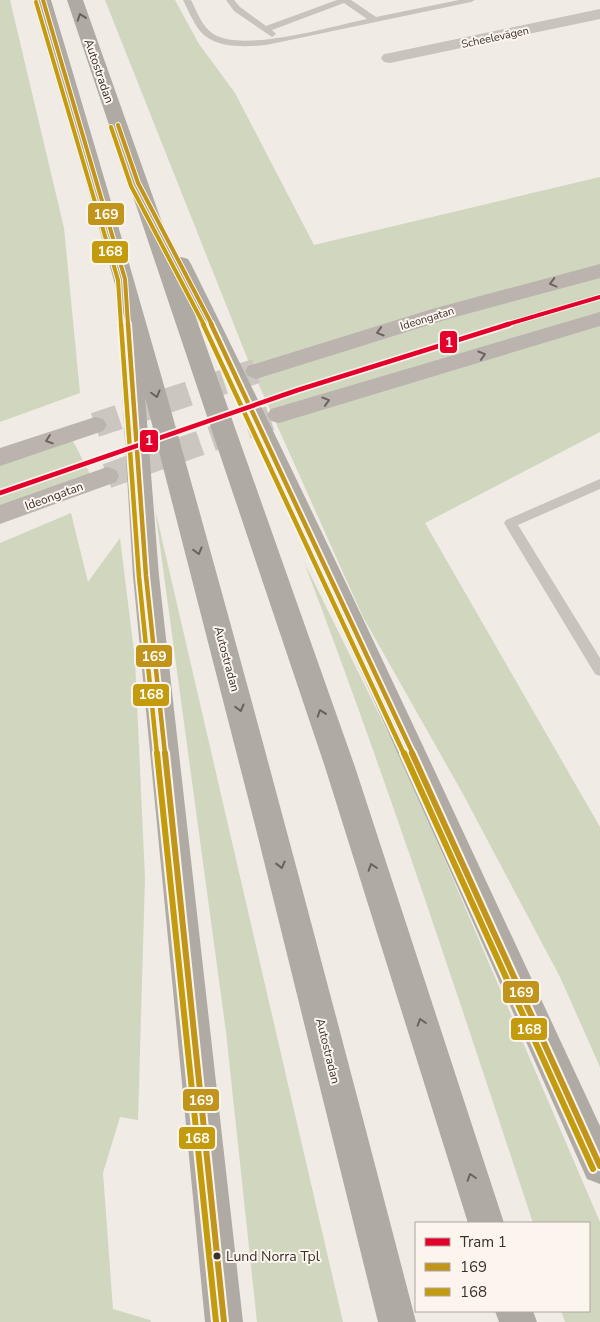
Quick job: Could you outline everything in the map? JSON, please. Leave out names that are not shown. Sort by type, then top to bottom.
[{"type":"highway","name":"Autostradan","points":[[43,0],[125,280],[270,824],[397,1322]]},
{"type":"highway","name":"Autostradan","points":[[75,0],[340,768],[486,1222]]},
{"type":"highway","points":[[138,183],[201,302],[258,422],[423,776],[600,1166]]},
{"type":"highway","points":[[125,280],[146,576],[224,1322]]},
{"type":"street","name":"Scheelevägen","points":[[390,58],[600,14]]},
{"type":"street","name":"Ideongatan","points":[[256,371],[440,314],[600,271]]},
{"type":"street","points":[[279,415],[600,319]]},
{"type":"street","points":[[0,457],[95,424]]},
{"type":"street","name":"Ideongatan","points":[[0,515],[107,476]]},
{"type":"lane","points":[[187,0],[202,28],[208,34],[230,43],[250,44],[471,0]]},
{"type":"lane","points":[[230,0],[238,9],[280,39]]},
{"type":"lane","points":[[266,30],[345,0],[374,20]]},
{"type":"lane","points":[[600,484],[510,523],[600,670]]},
{"type":"green space","points":[[0,0],[10,0],[64,228],[80,393],[0,422]]},
{"type":"green space","points":[[105,0],[175,0],[199,44],[235,93],[314,245],[600,177],[600,432],[425,523],[600,827],[600,1067],[560,977],[463,794],[363,617],[250,365]]},
{"type":"green space","points":[[72,439],[91,476],[0,509],[0,465]]},
{"type":"green space","points":[[155,509],[343,1322],[257,1322],[226,1032]]},
{"type":"green space","points":[[71,513],[88,582],[120,538],[135,660],[145,878],[138,1120],[120,1117],[103,1173],[113,1309],[150,1320],[151,1322],[0,1322],[0,543]]},
{"type":"green space","points":[[304,562],[404,765],[600,1222],[600,1322],[565,1322],[561,1312],[590,1312],[590,1222],[533,1222],[394,809]]},
{"type":"tunnel","points":[[95,425],[256,371]]},
{"type":"tunnel","points":[[107,476],[279,415]]},
{"type":"tram line","name":"1","points":[[0,493],[298,390],[448,342],[600,297]]},
{"type":"transit line","name":"169","points":[[43,0],[125,279],[146,576],[224,1322]]},
{"type":"transit line","name":"168","points":[[36,2],[118,280],[139,577],[216,1322]]},
{"type":"transit line","name":"169","points":[[118,125],[138,183],[201,302],[254,413],[398,722],[600,1166]]},
{"type":"transit line","name":"168","points":[[111,127],[131,186],[194,305],[247,416],[391,725],[593,1169]]},
{"type":"place","name":"Lund Norra Tpl","points":[[217,1256]]}]
